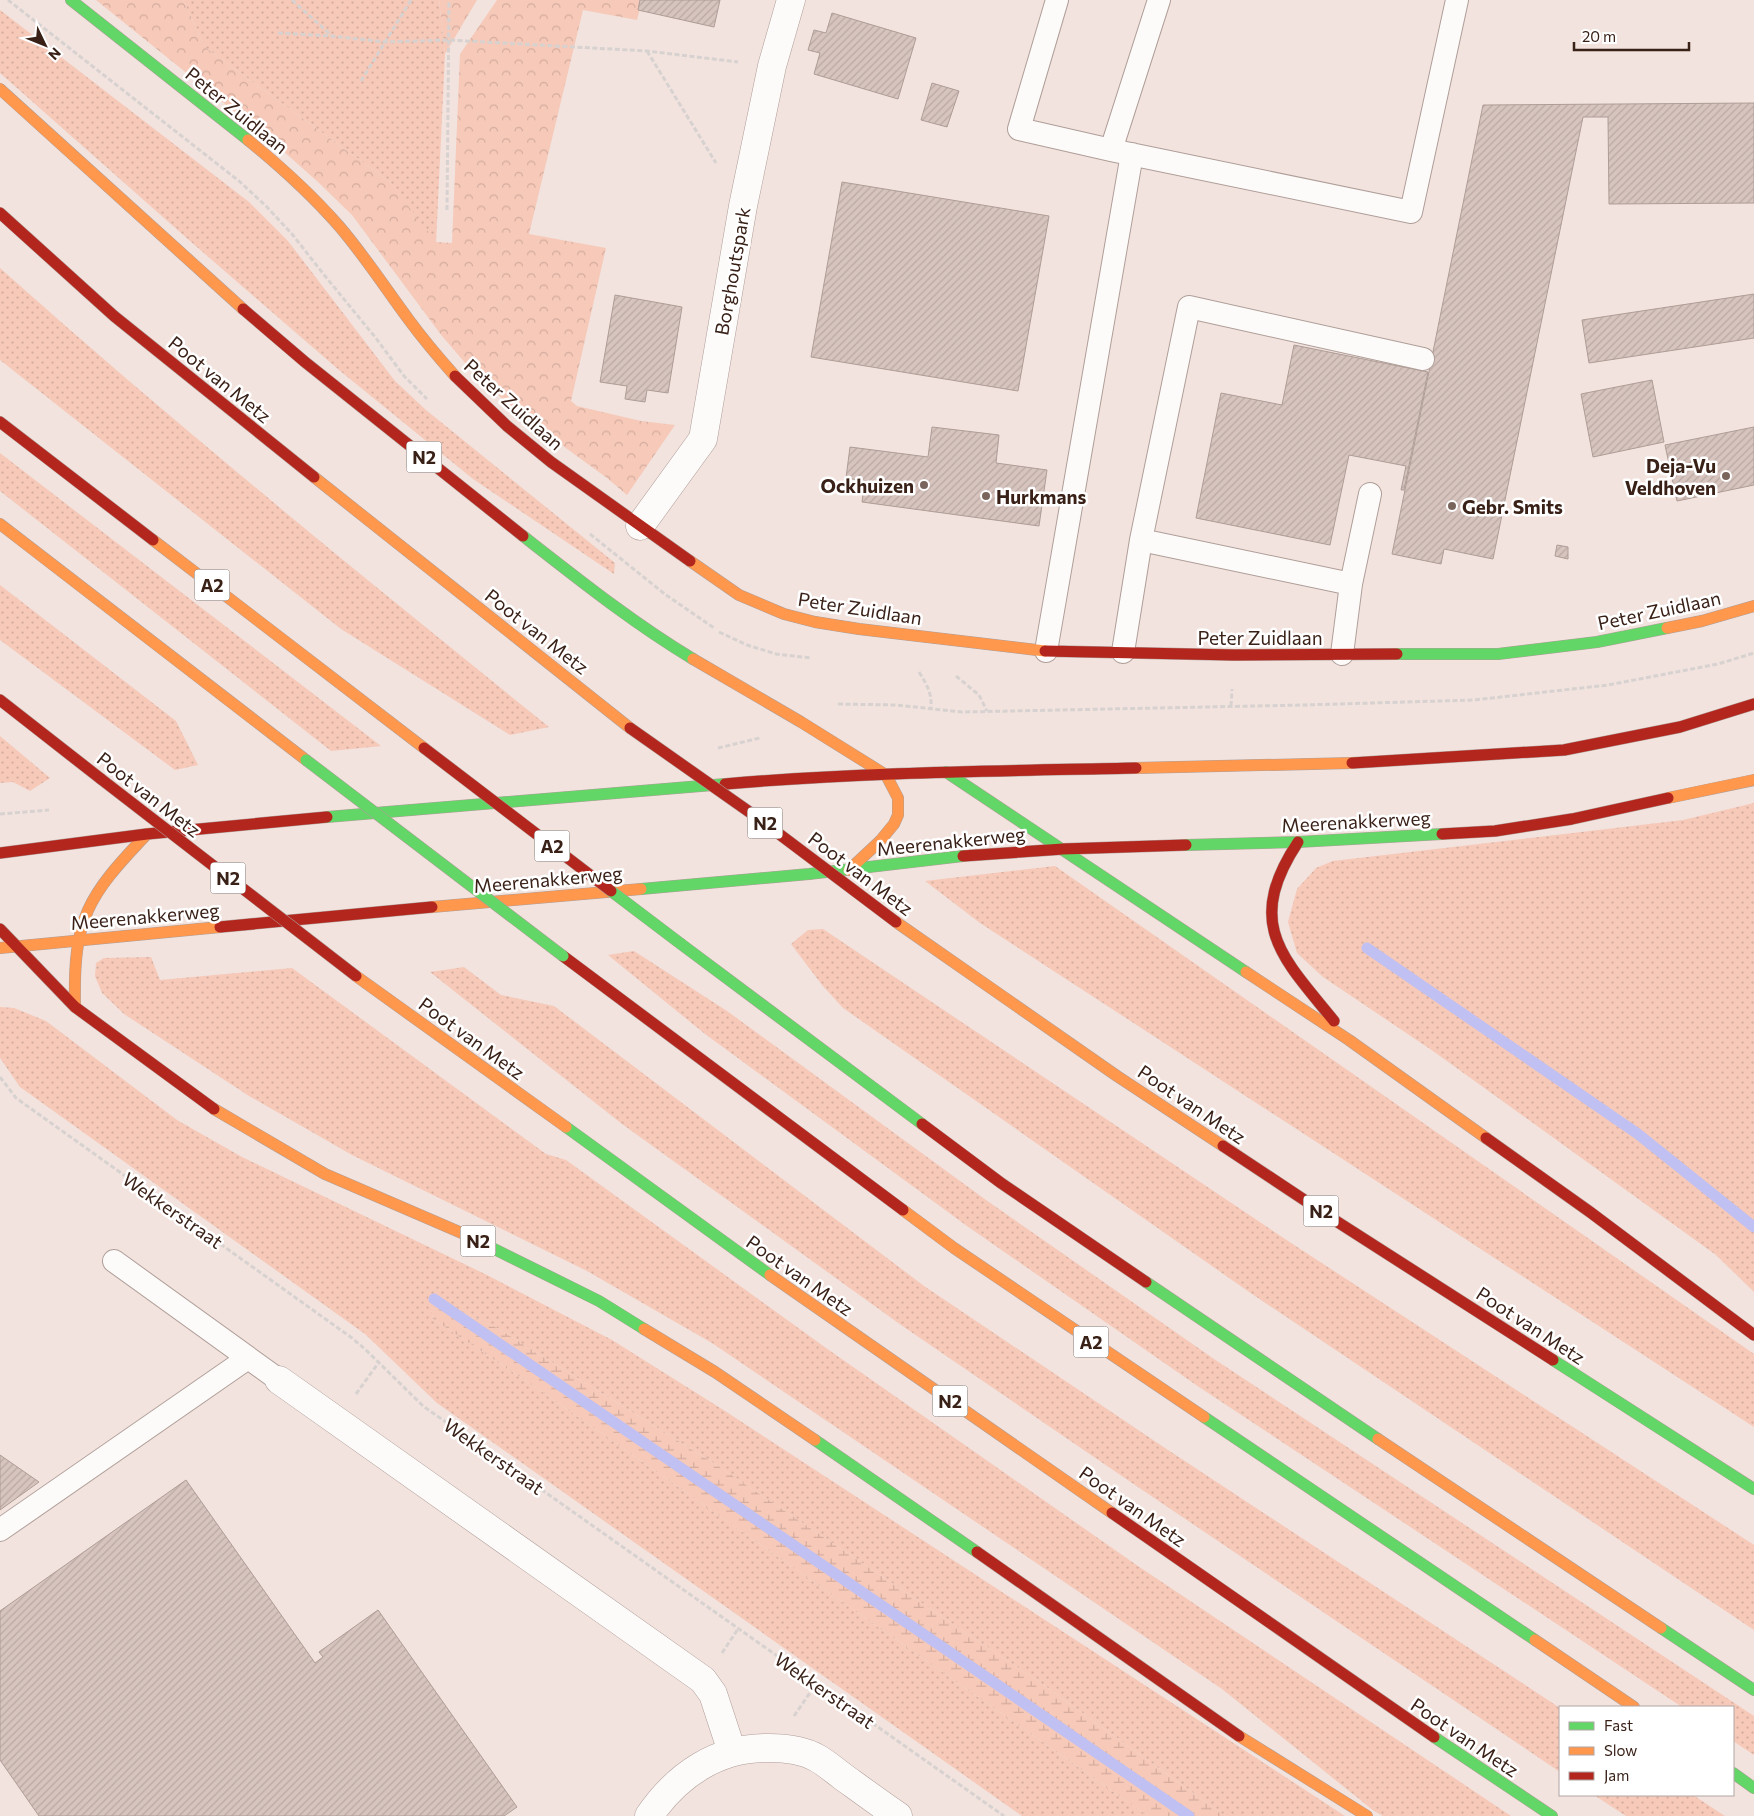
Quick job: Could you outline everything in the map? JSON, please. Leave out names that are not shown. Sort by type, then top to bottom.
[{"type":"main road","name":"Peter Zuidlaan","points":[[71,0],[273,160],[305,190],[339,226],[410,322],[454,374],[507,426],[551,462],[739,596],[784,614],[859,630],[1046,651],[1234,655],[1498,654],[1597,642],[1702,621],[1754,606]]},
{"type":"main road","name":"N2","points":[[0,89],[212,282],[305,362],[486,508],[577,578],[672,646],[801,722],[886,775]]},
{"type":"main road","name":"Poot van Metz","points":[[0,213],[114,316],[630,728],[758,818],[896,922],[1117,1076],[1336,1221],[1754,1489]]},
{"type":"main road","name":"A2","points":[[0,422],[681,944],[1000,1183],[1226,1337],[1754,1690]]},
{"type":"main road","name":"A2","points":[[0,524],[563,956],[954,1248],[1633,1706]]},
{"type":"main road","name":"Poot van Metz","points":[[0,700],[356,976],[802,1298],[1488,1774],[1552,1816]]},
{"type":"main road","points":[[0,853],[147,834],[269,822],[768,780],[946,772],[1339,764],[1564,750],[1680,726],[1754,704]]},
{"type":"main road","points":[[946,772],[1349,1040],[1582,1206],[1754,1335]]},
{"type":"main road","points":[[849,870],[874,847],[895,821],[900,809],[894,785],[886,775]]},
{"type":"main road","name":"Meerenakkerweg","points":[[0,948],[809,874],[953,857],[1063,849],[1298,842],[1495,831],[1572,819],[1754,780]]},
{"type":"main road","points":[[74,1007],[74,973],[77,940],[87,908],[120,862],[147,834]]},
{"type":"main road","points":[[1298,842],[1286,859],[1277,880],[1273,896],[1272,914],[1278,946],[1286,962],[1349,1040]]},
{"type":"main road","points":[[0,929],[16,947]]},
{"type":"main road","name":"N2","points":[[16,947],[74,1007],[203,1102],[324,1174],[465,1235],[599,1301],[715,1372],[878,1483],[1239,1736],[1367,1816]]},
{"type":"main road","points":[[1734,1774],[1754,1788]]},
{"type":"street","name":"Borghoutspark","points":[[640,526],[703,439],[743,206],[772,66],[791,0]]},
{"type":"street","points":[[279,1380],[703,1680],[712,1694],[732,1752]]},
{"type":"street","points":[[649,1816],[664,1796],[684,1776],[712,1759],[732,1752],[758,1748],[784,1748],[817,1758],[898,1816]]},
{"type":"lane","points":[[1057,0],[1019,129],[1411,212],[1457,0]]},
{"type":"lane","points":[[1046,651],[1122,152],[1159,0]]},
{"type":"lane","points":[[1123,652],[1140,540],[1189,306],[1423,358]]},
{"type":"lane","points":[[1342,654],[1351,584],[1370,494]]},
{"type":"lane","points":[[1140,540],[1351,584]]},
{"type":"lane","points":[[114,1261],[279,1380]]},
{"type":"lane","points":[[0,1530],[248,1358]]},
{"type":"path","points":[[292,0],[331,36]]},
{"type":"path","points":[[361,81],[411,0]]},
{"type":"path","points":[[448,210],[449,0]]},
{"type":"path","points":[[278,33],[385,42],[449,40],[647,51],[772,66]]},
{"type":"path","points":[[647,51],[743,206]]},
{"type":"path","points":[[1231,706],[1474,700],[1608,685],[1718,664],[1754,653]]},
{"type":"path","points":[[925,672],[919,672],[930,689],[931,708]]},
{"type":"path","points":[[949,674],[959,678],[979,696],[987,711]]},
{"type":"path","name":"Wekkerstraat","points":[[0,1077],[16,1098],[352,1338],[423,1406],[1004,1816]]},
{"type":"green space","points":[[96,0],[183,0],[206,48],[390,182],[436,242],[452,243],[460,54],[497,0],[642,0],[637,20],[583,10],[529,234],[606,248],[571,401],[577,406],[641,421],[675,425],[627,495],[548,435],[498,395],[473,372],[442,336],[352,215],[318,182],[282,150]]},
{"type":"green space","points":[[183,0],[439,0],[445,54],[436,243],[390,182],[206,48]]},
{"type":"green space","points":[[439,0],[477,0],[445,54]]},
{"type":"green space","points":[[0,10],[249,202],[288,241],[395,381],[426,410],[615,563],[614,574],[473,479],[339,370],[0,73]]},
{"type":"green space","points":[[0,268],[203,444],[340,558],[549,727],[510,735],[341,629],[0,360]]},
{"type":"green space","points":[[0,453],[381,746],[331,751],[0,491]]},
{"type":"green space","points":[[0,585],[176,721],[198,765],[175,770],[0,640]]},
{"type":"green space","points":[[0,736],[50,778],[30,791],[13,782],[0,783]]},
{"type":"green space","points":[[1754,803],[1754,1292],[1716,1255],[1433,1051],[1323,977],[1297,953],[1288,922],[1297,889],[1316,868],[1333,861],[1683,820]]},
{"type":"green space","points":[[1055,866],[1754,1354],[1754,1427],[980,923],[925,881]]},
{"type":"green space","points":[[823,929],[1288,1241],[1754,1545],[1754,1630],[1252,1294],[843,1008],[822,985],[791,944],[808,930]]},
{"type":"green space","points":[[634,951],[727,1011],[986,1200],[1214,1359],[1754,1716],[1754,1755],[1734,1742],[1734,1706],[1680,1706],[1199,1387],[967,1226],[705,1034],[608,955]]},
{"type":"green space","points":[[151,957],[160,980],[292,968],[546,1154],[566,1160],[826,1348],[1135,1564],[1511,1816],[1383,1816],[1374,1811],[1222,1689],[712,1343],[587,1271],[352,1155],[249,1096],[124,1014],[102,993],[95,976],[96,963],[104,958]]},
{"type":"green space","points":[[464,967],[501,995],[554,1006],[924,1286],[1162,1446],[1559,1707],[1559,1771],[901,1325],[622,1124],[430,972]]},
{"type":"green space","points":[[0,1007],[14,1008],[46,1021],[177,1120],[242,1157],[487,1275],[612,1340],[725,1411],[1345,1816],[1225,1816],[1045,1686],[715,1464],[499,1329],[429,1298],[433,1319],[544,1393],[1148,1816],[1022,1816],[437,1403],[365,1334],[20,1087],[0,1058]]},
{"type":"green space","points":[[428,1297],[499,1329],[715,1464],[1045,1686],[1225,1816],[1148,1816],[544,1393],[433,1319]]},
{"type":"green space","points":[[1596,1796],[1695,1796],[1725,1816],[1626,1816]]},
{"type":"building","points":[[640,0],[720,0],[714,27],[638,10]]},
{"type":"building","points":[[832,13],[916,38],[898,99],[814,74],[820,53],[808,50],[814,30],[826,33]]},
{"type":"building","points":[[932,83],[959,91],[947,127],[921,120]]},
{"type":"building","points":[[1754,103],[1754,203],[1609,204],[1608,117],[1583,117],[1493,559],[1444,549],[1441,564],[1392,554],[1483,105]]},
{"type":"building","points":[[842,182],[1049,216],[1018,391],[811,357]]},
{"type":"building","points":[[1754,294],[1754,338],[1589,363],[1582,320]]},
{"type":"building","points":[[615,295],[682,307],[668,393],[647,390],[645,402],[625,399],[627,386],[600,382]]},
{"type":"building","points":[[1294,345],[1428,372],[1404,490],[1401,490],[1406,466],[1349,455],[1330,545],[1196,518],[1221,393],[1282,405]]},
{"type":"building","points":[[1652,380],[1664,442],[1593,457],[1581,394]]},
{"type":"building","points":[[932,427],[999,435],[996,463],[1047,470],[1039,526],[862,502],[865,481],[846,478],[850,447],[928,457]]},
{"type":"building","points":[[1754,427],[1754,485],[1677,501],[1665,445]]},
{"type":"building","points":[[1557,545],[1568,547],[1568,559],[1555,556]]},
{"type":"building","points":[[0,1455],[39,1482],[0,1510]]},
{"type":"building","points":[[186,1480],[315,1663],[323,1657],[319,1652],[378,1610],[517,1807],[504,1816],[39,1816],[0,1760],[0,1611]]},
{"type":"waterway","points":[[1367,948],[1638,1134],[1754,1227]]},
{"type":"waterway","points":[[434,1299],[1189,1816]]},
{"type":"traffic: fast","points":[[71,0],[248,140]]},
{"type":"traffic: fast","points":[[523,536],[627,616],[693,659]]},
{"type":"traffic: fast","points":[[1397,654],[1498,654],[1597,642],[1667,628]]},
{"type":"traffic: fast","points":[[306,760],[563,956]]},
{"type":"traffic: fast","points":[[946,772],[1246,972]]},
{"type":"traffic: fast","points":[[327,817],[725,784]]},
{"type":"traffic: fast","points":[[1186,845],[1298,842],[1442,834]]},
{"type":"traffic: fast","points":[[641,889],[809,874],[963,856]]},
{"type":"traffic: fast","points":[[611,891],[681,944]]},
{"type":"traffic: fast","points":[[681,944],[922,1124]]},
{"type":"traffic: fast","points":[[566,1127],[770,1275]]},
{"type":"traffic: fast","points":[[464,1234],[599,1301],[644,1329]]},
{"type":"traffic: fast","points":[[1146,1282],[1378,1439]]},
{"type":"traffic: fast","points":[[1553,1360],[1754,1489]]},
{"type":"traffic: fast","points":[[1204,1417],[1535,1640]]},
{"type":"traffic: fast","points":[[815,1440],[977,1552]]},
{"type":"traffic: fast","points":[[1661,1628],[1754,1690]]},
{"type":"traffic: fast","points":[[1434,1737],[1552,1816]]},
{"type":"traffic: fast","points":[[1734,1774],[1754,1788]]},
{"type":"traffic: slow","points":[[0,89],[243,309]]},
{"type":"traffic: slow","points":[[248,140],[295,181],[339,226],[414,327],[455,376]]},
{"type":"traffic: slow","points":[[314,477],[630,728]]},
{"type":"traffic: slow","points":[[0,524],[306,760]]},
{"type":"traffic: slow","points":[[153,540],[424,748]]},
{"type":"traffic: slow","points":[[690,561],[739,595],[784,614],[815,622],[1045,651]]},
{"type":"traffic: slow","points":[[1667,628],[1702,621],[1754,606]]},
{"type":"traffic: slow","points":[[693,659],[801,722],[886,775],[898,798],[898,815],[894,824],[880,841],[849,870]]},
{"type":"traffic: slow","points":[[1136,768],[1352,763]]},
{"type":"traffic: slow","points":[[1668,798],[1754,780]]},
{"type":"traffic: slow","points":[[75,1007],[77,951],[81,930],[88,911],[97,893],[110,875],[147,834]]},
{"type":"traffic: slow","points":[[432,907],[641,889]]},
{"type":"traffic: slow","points":[[896,922],[1117,1076],[1223,1146]]},
{"type":"traffic: slow","points":[[0,948],[220,927]]},
{"type":"traffic: slow","points":[[1246,972],[1349,1040],[1486,1138]]},
{"type":"traffic: slow","points":[[356,976],[566,1127]]},
{"type":"traffic: slow","points":[[214,1109],[325,1174],[464,1234]]},
{"type":"traffic: slow","points":[[903,1210],[954,1248],[1204,1417]]},
{"type":"traffic: slow","points":[[770,1275],[1112,1513]]},
{"type":"traffic: slow","points":[[644,1329],[715,1372],[815,1440]]},
{"type":"traffic: slow","points":[[1378,1439],[1661,1628]]},
{"type":"traffic: slow","points":[[1535,1640],[1633,1706]]},
{"type":"traffic: slow","points":[[1239,1736],[1367,1816]]},
{"type":"traffic: jam","points":[[0,213],[114,316],[314,477]]},
{"type":"traffic: jam","points":[[243,309],[305,362],[523,536]]},
{"type":"traffic: jam","points":[[455,376],[507,426],[551,462],[690,561]]},
{"type":"traffic: jam","points":[[0,422],[153,540]]},
{"type":"traffic: jam","points":[[1045,651],[1234,655],[1397,654]]},
{"type":"traffic: jam","points":[[0,700],[101,779]]},
{"type":"traffic: jam","points":[[1352,763],[1564,750],[1680,727],[1754,704]]},
{"type":"traffic: jam","points":[[630,728],[758,818],[896,922]]},
{"type":"traffic: jam","points":[[424,748],[611,891]]},
{"type":"traffic: jam","points":[[725,784],[879,774],[1136,768]]},
{"type":"traffic: jam","points":[[101,779],[356,976]]},
{"type":"traffic: jam","points":[[1442,834],[1495,831],[1572,819],[1668,798]]},
{"type":"traffic: jam","points":[[0,853],[147,834],[327,817]]},
{"type":"traffic: jam","points":[[1298,842],[1282,871],[1274,896],[1272,918],[1276,938],[1299,978],[1334,1021]]},
{"type":"traffic: jam","points":[[963,856],[1063,849],[1186,845]]},
{"type":"traffic: jam","points":[[220,927],[432,907]]},
{"type":"traffic: jam","points":[[0,929],[75,1007],[214,1109]]},
{"type":"traffic: jam","points":[[563,956],[903,1210]]},
{"type":"traffic: jam","points":[[922,1124],[1001,1183],[1146,1282]]},
{"type":"traffic: jam","points":[[1486,1138],[1590,1212],[1754,1335]]},
{"type":"traffic: jam","points":[[1223,1146],[1553,1360]]},
{"type":"traffic: jam","points":[[1112,1513],[1434,1737]]},
{"type":"traffic: jam","points":[[977,1552],[1239,1736]]},
{"type":"place","name":"Deja-Vu Veldhoven","points":[[1726,476]]},
{"type":"place","name":"Ockhuizen","points":[[924,485]]},
{"type":"place","name":"Hurkmans","points":[[986,496]]},
{"type":"place","name":"Gebr. Smits","points":[[1452,506]]}]
